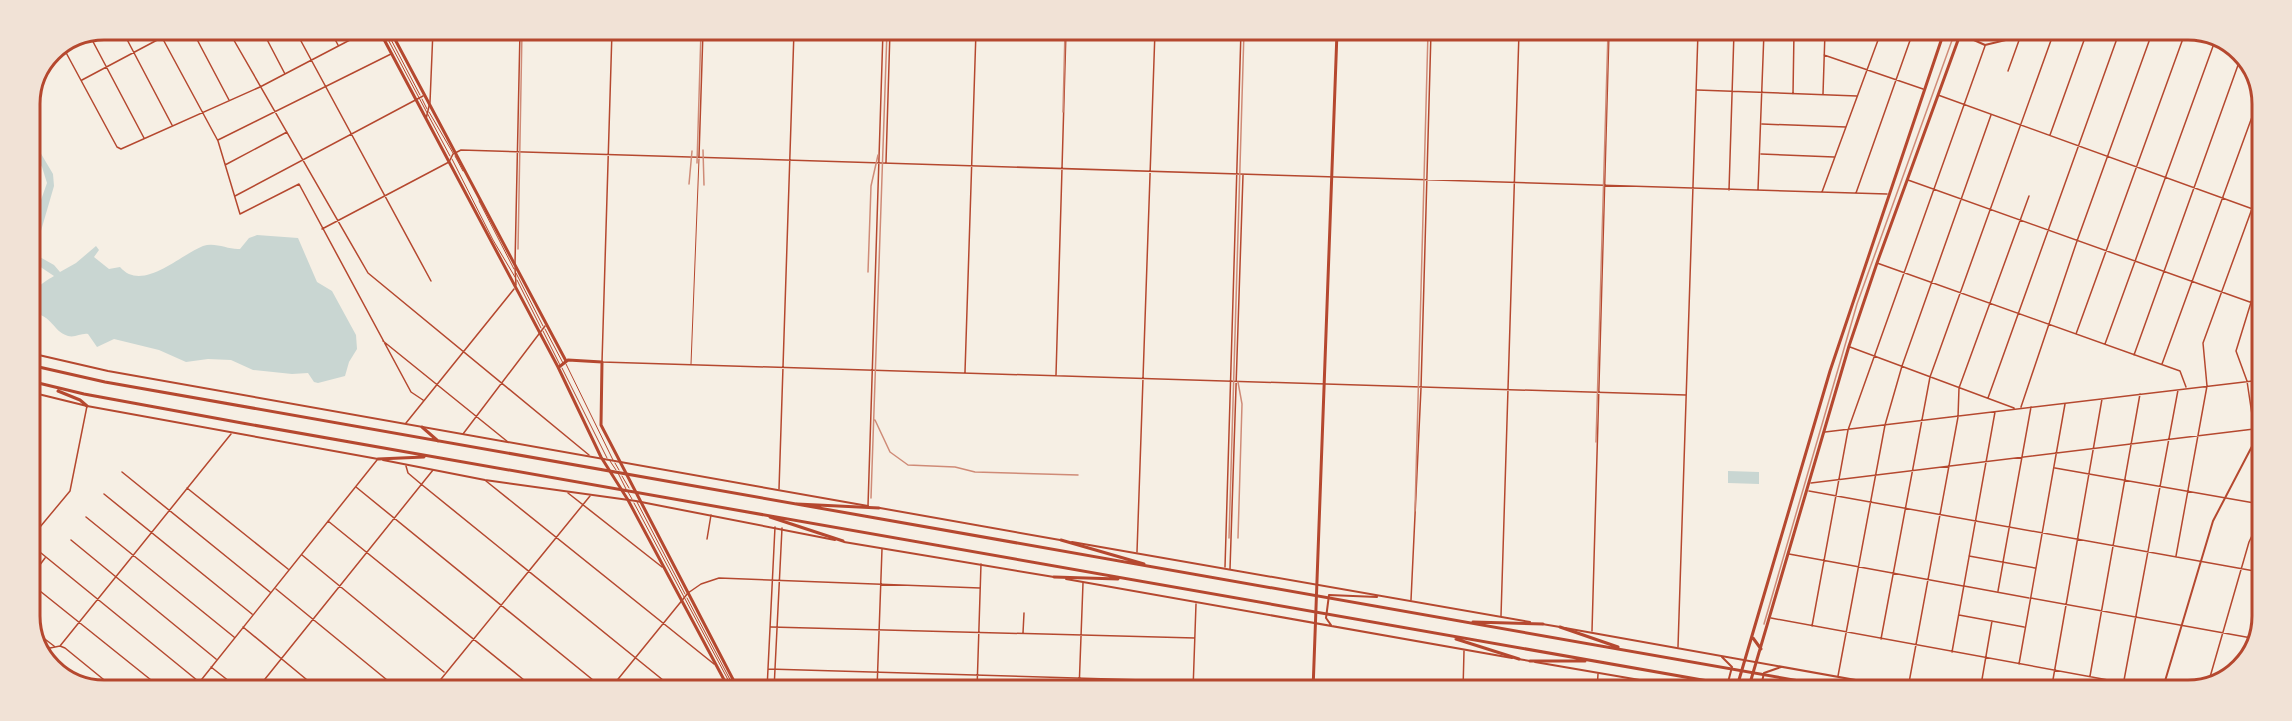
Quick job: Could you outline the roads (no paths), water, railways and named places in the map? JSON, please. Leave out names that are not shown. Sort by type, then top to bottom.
[{"type":"main road","points":[[387,40],[391,54],[454,153],[515,269],[562,364],[601,458],[634,501],[729,680]]},
{"type":"main road","points":[[389,40],[420,97],[426,120],[451,160],[516,286],[562,364]]},
{"type":"main road","points":[[1313,680],[1326,384],[1337,40]]},
{"type":"main road","points":[[1739,680],[1821,398],[1941,40]]},
{"type":"main road","points":[[1751,680],[1809,491],[1850,346],[1877,263],[1957,40]]},
{"type":"main road","points":[[1974,40],[1985,45],[2014,40]]},
{"type":"main road","points":[[40,355],[108,371],[510,444],[615,459],[779,491],[1856,680]]},
{"type":"main road","points":[[562,364],[602,362],[601,425],[665,570],[685,597],[718,667],[727,680]]},
{"type":"main road","points":[[41,368],[95,381],[1794,680]]},
{"type":"main road","points":[[41,384],[430,457],[1703,680]]},
{"type":"main road","points":[[46,385],[80,400],[87,406]]},
{"type":"main road","points":[[41,395],[87,406],[485,480],[634,501],[882,548],[1639,680]]},
{"type":"main road","points":[[422,427],[440,442]]},
{"type":"main road","points":[[2165,680],[2200,561],[2224,498],[2252,447]]},
{"type":"main road","points":[[378,459],[430,457]]},
{"type":"main road","points":[[785,503],[879,508]]},
{"type":"main road","points":[[754,512],[843,541]]},
{"type":"main road","points":[[1061,540],[1160,569]]},
{"type":"main road","points":[[1054,577],[1130,580]]},
{"type":"main road","points":[[1334,627],[1326,618],[1329,595],[1389,597]]},
{"type":"main road","points":[[1459,621],[1543,624]]},
{"type":"main road","points":[[1560,627],[1628,651]]},
{"type":"main road","points":[[1440,634],[1519,659]]},
{"type":"main road","points":[[1753,636],[1761,649]]},
{"type":"main road","points":[[1720,656],[1732,667],[1729,680]]},
{"type":"main road","points":[[1530,661],[1595,661]]},
{"type":"main road","points":[[1762,680],[1764,673],[1784,667]]},
{"type":"street","points":[[127,40],[173,126]]},
{"type":"street","points":[[81,81],[158,40]]},
{"type":"street","points":[[163,40],[218,141],[242,214],[299,184],[411,392],[423,400]]},
{"type":"street","points":[[197,40],[230,101]]},
{"type":"street","points":[[234,40],[368,273],[590,456]]},
{"type":"street","points":[[267,40],[285,74]]},
{"type":"street","points":[[300,40],[431,281]]},
{"type":"street","points":[[336,40],[339,46]]},
{"type":"street","points":[[66,53],[119,149],[260,87],[350,40]]},
{"type":"street","points":[[426,120],[429,111],[433,40]]},
{"type":"street","points":[[405,424],[516,286],[520,40]]},
{"type":"street","points":[[612,40],[602,362],[1056,375],[1507,392],[1686,395]]},
{"type":"street","points":[[699,157],[703,40]]},
{"type":"street","points":[[779,491],[794,40]]},
{"type":"street","points":[[868,506],[884,40]]},
{"type":"street","points":[[886,163],[890,40]]},
{"type":"street","points":[[965,373],[976,40]]},
{"type":"street","points":[[1056,375],[1066,40]]},
{"type":"street","points":[[1137,553],[1155,40]]},
{"type":"street","points":[[1225,569],[1241,40]]},
{"type":"street","points":[[1411,601],[1421,388],[1431,40]]},
{"type":"street","points":[[1501,617],[1520,40]]},
{"type":"street","points":[[1592,632],[1610,40]]},
{"type":"street","points":[[1678,648],[1698,40]]},
{"type":"street","points":[[1729,190],[1734,40]]},
{"type":"street","points":[[1758,191],[1764,40]]},
{"type":"street","points":[[1793,94],[1794,40]]},
{"type":"street","points":[[1823,95],[1825,40]]},
{"type":"street","points":[[1822,192],[1878,40]]},
{"type":"street","points":[[1856,193],[1910,40]]},
{"type":"street","points":[[2008,71],[2020,40]]},
{"type":"street","points":[[1881,639],[1930,377],[2051,40]]},
{"type":"street","points":[[2050,136],[2084,40]]},
{"type":"street","points":[[1988,398],[2116,40]]},
{"type":"street","points":[[2020,408],[2076,241],[2149,40]]},
{"type":"street","points":[[2076,334],[2182,40]]},
{"type":"street","points":[[93,42],[145,138]]},
{"type":"street","points":[[1812,626],[1848,430],[1985,45]]},
{"type":"street","points":[[2104,344],[2163,177],[2213,46]]},
{"type":"street","points":[[218,141],[391,54]]},
{"type":"street","points":[[1824,55],[1923,89]]},
{"type":"street","points":[[2134,355],[2238,65]]},
{"type":"street","points":[[1696,90],[1858,96]]},
{"type":"street","points":[[1938,95],[2251,209]]},
{"type":"street","points":[[235,196],[420,97]]},
{"type":"street","points":[[1838,677],[1885,425],[1902,366],[1992,115]]},
{"type":"street","points":[[2162,365],[2251,120]]},
{"type":"street","points":[[1761,124],[1846,127]]},
{"type":"street","points":[[224,165],[288,131]]},
{"type":"street","points":[[322,229],[451,160],[454,153],[461,150],[1889,194]]},
{"type":"street","points":[[1760,154],[1835,157]]},
{"type":"street","points":[[1230,570],[1243,174]]},
{"type":"street","points":[[1907,180],[2250,303]]},
{"type":"street","points":[[1910,680],[1958,417],[1959,388],[2029,196]]},
{"type":"street","points":[[2175,556],[2207,386],[2204,343],[2251,211]]},
{"type":"street","points":[[1877,263],[2181,372],[2186,388]]},
{"type":"street","points":[[2251,299],[2236,351],[2247,381],[2252,413]]},
{"type":"street","points":[[462,435],[543,329]]},
{"type":"street","points":[[383,340],[510,444]]},
{"type":"street","points":[[1850,346],[2016,408]]},
{"type":"street","points":[[1825,432],[2252,381]]},
{"type":"street","points":[[2124,680],[2178,389]]},
{"type":"street","points":[[2090,676],[2140,394]]},
{"type":"street","points":[[2052,680],[2102,399]]},
{"type":"street","points":[[2019,664],[2066,403]]},
{"type":"street","points":[[41,526],[70,491],[87,406]]},
{"type":"street","points":[[1998,592],[2031,406]]},
{"type":"street","points":[[1952,651],[1995,411]]},
{"type":"street","points":[[1811,483],[2252,429]]},
{"type":"street","points":[[48,647],[60,646],[231,433]]},
{"type":"street","points":[[200,680],[378,459]]},
{"type":"street","points":[[405,464],[408,472],[420,484],[663,680]]},
{"type":"street","points":[[2054,468],[2252,503]]},
{"type":"street","points":[[264,680],[434,469]]},
{"type":"street","points":[[122,472],[271,593]]},
{"type":"street","points":[[485,480],[718,667]]},
{"type":"street","points":[[356,487],[593,680]]},
{"type":"street","points":[[187,488],[289,570]]},
{"type":"street","points":[[1809,491],[2252,570]]},
{"type":"street","points":[[568,493],[584,503],[665,570]]},
{"type":"street","points":[[104,495],[253,615]]},
{"type":"street","points":[[440,680],[555,536],[590,496]]},
{"type":"street","points":[[706,539],[711,515]]},
{"type":"street","points":[[86,517],[235,637]]},
{"type":"street","points":[[328,521],[524,680]]},
{"type":"street","points":[[767,680],[775,527]]},
{"type":"street","points":[[774,680],[782,528]]},
{"type":"street","points":[[2210,676],[2252,536]]},
{"type":"street","points":[[71,540],[217,659]]},
{"type":"street","points":[[878,680],[882,548]]},
{"type":"street","points":[[41,553],[197,680]]},
{"type":"street","points":[[1789,554],[2247,638]]},
{"type":"street","points":[[301,555],[446,673]]},
{"type":"street","points":[[1969,556],[2036,568]]},
{"type":"street","points":[[41,563],[45,557]]},
{"type":"street","points":[[977,680],[981,564]]},
{"type":"street","points":[[617,680],[685,597],[701,584],[718,578],[980,588]]},
{"type":"street","points":[[1079,678],[1083,582]]},
{"type":"street","points":[[274,588],[387,680]]},
{"type":"street","points":[[41,592],[151,680]]},
{"type":"street","points":[[1194,680],[1196,602]]},
{"type":"street","points":[[1023,634],[1024,613]]},
{"type":"street","points":[[1959,615],[2025,627]]},
{"type":"street","points":[[1770,618],[2113,680]]},
{"type":"street","points":[[1982,680],[1992,621]]},
{"type":"street","points":[[243,627],[307,680]]},
{"type":"street","points":[[771,627],[1195,638]]},
{"type":"street","points":[[44,639],[55,647]]},
{"type":"street","points":[[60,646],[104,680]]},
{"type":"street","points":[[1463,680],[1464,650]]},
{"type":"street","points":[[211,666],[229,680]]},
{"type":"street","points":[[768,669],[1156,680]]},
{"type":"street","points":[[1598,673],[1598,680]]},
{"type":"lane","points":[[389,40],[429,111],[451,160],[493,240],[543,329]]},
{"type":"lane","points":[[691,364],[699,157]]},
{"type":"lane","points":[[562,364],[584,407],[586,420],[634,501],[685,597]]},
{"type":"lane","points":[[562,364],[570,369],[588,405],[591,418],[615,459]]},
{"type":"tram line","points":[[1764,624],[1857,304],[1952,40]]},
{"type":"railway","points":[[518,249],[522,40]]},
{"type":"railway","points":[[697,163],[701,40]]},
{"type":"railway","points":[[871,498],[887,40]]},
{"type":"railway","points":[[1063,112],[1065,40]]},
{"type":"railway","points":[[1229,538],[1244,40]]},
{"type":"railway","points":[[1415,511],[1428,40]]},
{"type":"railway","points":[[1596,442],[1608,40]]},
{"type":"railway","points":[[703,150],[704,185]]},
{"type":"railway","points":[[689,184],[692,151]]},
{"type":"railway","points":[[868,272],[871,186],[878,155]]},
{"type":"railway","points":[[1238,382],[1242,404],[1238,538]]},
{"type":"railway","points":[[875,420],[890,452],[908,465],[955,467],[975,472],[1078,475]]}]
